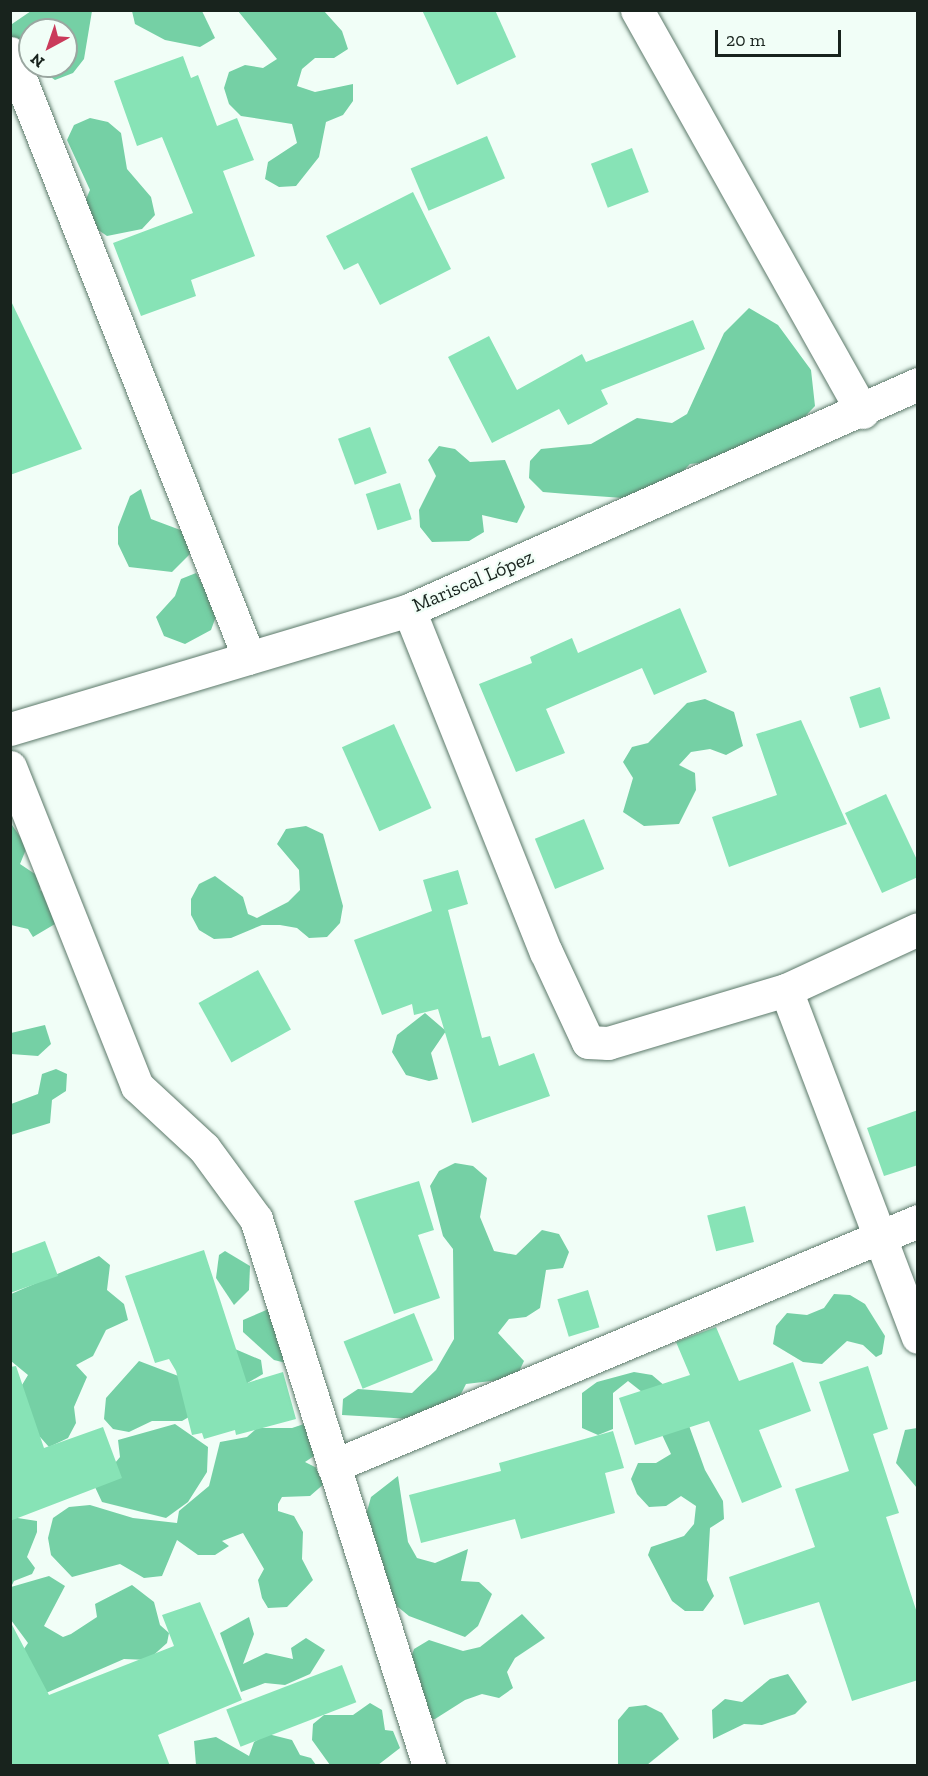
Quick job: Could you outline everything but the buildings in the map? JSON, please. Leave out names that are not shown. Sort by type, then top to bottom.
[{"type":"street","points":[[637,10],[862,412]]},
{"type":"street","points":[[10,53],[249,658]]},
{"type":"street","name":"Mariscal López","points":[[10,729],[409,609],[862,412],[918,384]]},
{"type":"street","points":[[409,609],[550,963],[588,1042],[608,1043],[786,990],[918,929]]},
{"type":"street","points":[[10,767],[137,1086],[204,1148],[256,1219],[429,1766]]},
{"type":"street","points":[[786,990],[876,1237],[918,1337]]},
{"type":"street","points":[[333,1466],[918,1221]]},
{"type":"green space","points":[[31,11],[92,11],[84,59],[78,67],[78,18],[21,18]]},
{"type":"green space","points":[[132,11],[202,11],[215,38],[200,47],[165,40],[135,24]]},
{"type":"green space","points":[[238,11],[324,11],[342,31],[348,49],[334,58],[315,58],[302,69],[297,86],[315,92],[353,84],[353,101],[343,115],[326,122],[319,157],[296,186],[279,187],[265,179],[268,162],[297,143],[292,124],[241,116],[229,104],[224,88],[229,72],[245,65],[263,68],[277,59]]},
{"type":"green space","points":[[18,20],[18,48],[11,41],[12,24]]},
{"type":"green space","points":[[90,118],[108,122],[121,133],[127,169],[151,197],[155,215],[142,229],[107,236],[88,223],[83,206],[90,190],[67,140],[74,125]]},
{"type":"green space","points":[[749,308],[778,325],[811,370],[815,406],[792,430],[726,460],[690,464],[665,490],[623,498],[543,492],[529,478],[530,461],[541,449],[591,444],[637,418],[672,423],[687,414],[724,333]]},
{"type":"green space","points":[[439,446],[455,449],[470,462],[505,460],[525,507],[517,523],[482,515],[484,532],[469,541],[432,542],[420,527],[419,510],[436,476],[428,460]]},
{"type":"green space","points":[[141,489],[151,519],[183,531],[192,552],[172,572],[129,567],[118,544],[118,527],[130,496]]},
{"type":"green space","points":[[196,573],[218,611],[211,630],[185,644],[164,636],[156,617],[175,596],[181,579]]},
{"type":"green space","points":[[705,699],[734,712],[743,746],[726,755],[710,749],[691,752],[679,765],[695,773],[696,790],[679,824],[644,826],[623,812],[633,778],[623,762],[632,747],[648,743],[687,703]]},
{"type":"green space","points":[[10,822],[27,847],[20,864],[41,878],[40,890],[49,896],[55,924],[33,937],[28,929],[11,925]]},
{"type":"green space","points":[[306,826],[323,834],[343,906],[340,923],[327,937],[309,938],[297,928],[280,925],[262,925],[231,938],[214,939],[199,930],[191,915],[191,899],[199,884],[215,876],[243,897],[248,914],[257,918],[288,902],[300,890],[299,870],[277,844],[286,829]]},
{"type":"green space","points":[[425,1013],[446,1031],[431,1053],[438,1079],[429,1081],[406,1075],[392,1052],[397,1035]]},
{"type":"green space","points":[[45,1025],[51,1044],[38,1056],[11,1054],[11,1033]]},
{"type":"green space","points":[[56,1069],[67,1074],[66,1091],[52,1100],[50,1123],[11,1135],[11,1104],[38,1094],[42,1074]]},
{"type":"green space","points":[[455,1163],[473,1166],[487,1178],[480,1217],[494,1251],[516,1255],[542,1230],[559,1234],[569,1252],[563,1268],[546,1270],[540,1308],[526,1317],[509,1319],[498,1333],[524,1361],[516,1378],[466,1384],[458,1400],[411,1419],[342,1415],[343,1399],[358,1389],[412,1393],[436,1370],[454,1339],[453,1249],[443,1236],[430,1186],[439,1171]]},
{"type":"green space","points":[[225,1251],[250,1266],[249,1290],[234,1305],[216,1278],[219,1255]]},
{"type":"green space","points":[[99,1256],[110,1265],[107,1290],[124,1304],[128,1320],[106,1330],[93,1356],[76,1365],[87,1377],[74,1407],[76,1423],[68,1438],[49,1447],[33,1429],[22,1385],[28,1375],[11,1361],[11,1294]]},
{"type":"green space","points":[[834,1294],[850,1295],[865,1304],[885,1336],[882,1354],[876,1357],[863,1345],[847,1341],[822,1364],[803,1362],[773,1344],[776,1326],[787,1313],[807,1315],[824,1308]]},
{"type":"green space","points":[[271,1308],[294,1365],[274,1360],[243,1332],[243,1320]]},
{"type":"green space","points":[[235,1349],[261,1360],[263,1374],[182,1421],[152,1421],[129,1432],[113,1429],[104,1419],[106,1398],[139,1361],[181,1377]]},
{"type":"green space","points":[[634,1372],[652,1375],[679,1398],[705,1470],[723,1501],[724,1519],[710,1528],[707,1580],[714,1596],[703,1611],[685,1611],[672,1601],[648,1555],[651,1547],[684,1536],[694,1524],[696,1506],[681,1496],[666,1506],[649,1507],[637,1494],[631,1479],[638,1463],[656,1463],[671,1454],[642,1392],[628,1381],[613,1393],[613,1429],[598,1435],[582,1428],[582,1393],[597,1382]]},
{"type":"green space","points":[[313,1421],[329,1446],[305,1462],[317,1468],[325,1483],[310,1496],[282,1497],[278,1504],[278,1511],[294,1516],[303,1532],[302,1559],[313,1580],[287,1607],[268,1608],[262,1598],[258,1580],[264,1569],[243,1533],[222,1541],[229,1546],[215,1555],[198,1555],[177,1540],[162,1576],[144,1578],[120,1564],[72,1577],[51,1555],[48,1538],[53,1518],[69,1507],[90,1505],[133,1518],[177,1523],[179,1511],[209,1486],[220,1442],[247,1437],[257,1428],[292,1428]]},
{"type":"green space","points":[[175,1424],[208,1447],[207,1472],[188,1502],[166,1518],[102,1502],[95,1487],[120,1457],[118,1440]]},
{"type":"green space","points":[[918,1428],[917,1488],[896,1463],[905,1430]]},
{"type":"green space","points":[[398,1476],[408,1542],[417,1558],[435,1563],[468,1549],[461,1581],[479,1582],[492,1594],[478,1626],[465,1637],[409,1616],[372,1586],[361,1533],[371,1497]]},
{"type":"green space","points":[[11,1517],[37,1521],[37,1532],[27,1557],[35,1568],[32,1574],[14,1581],[11,1587]]},
{"type":"green space","points":[[49,1576],[65,1586],[44,1626],[63,1637],[97,1617],[95,1604],[132,1585],[154,1602],[160,1625],[169,1633],[167,1643],[148,1660],[124,1659],[46,1693],[17,1659],[28,1643],[11,1620],[11,1587]]},
{"type":"green space","points":[[522,1614],[545,1638],[515,1658],[507,1672],[513,1688],[499,1698],[482,1694],[465,1700],[435,1719],[411,1720],[408,1666],[414,1649],[429,1640],[463,1651],[480,1647]]},
{"type":"green space","points":[[249,1617],[254,1634],[243,1664],[266,1653],[293,1659],[291,1648],[306,1638],[325,1650],[310,1674],[285,1685],[265,1683],[241,1692],[220,1633]]},
{"type":"green space","points":[[788,1674],[807,1702],[795,1714],[762,1725],[744,1724],[713,1739],[712,1710],[725,1699],[742,1702],[770,1679]]},
{"type":"green space","points":[[370,1703],[382,1710],[385,1730],[393,1731],[400,1748],[378,1765],[330,1765],[312,1740],[313,1724],[324,1715],[353,1715]]},
{"type":"green space","points":[[646,1705],[662,1713],[679,1739],[647,1765],[618,1765],[618,1720],[629,1707]]},
{"type":"green space","points":[[268,1734],[292,1740],[300,1755],[311,1758],[316,1765],[196,1765],[194,1741],[216,1737],[249,1756],[254,1742]]}]
